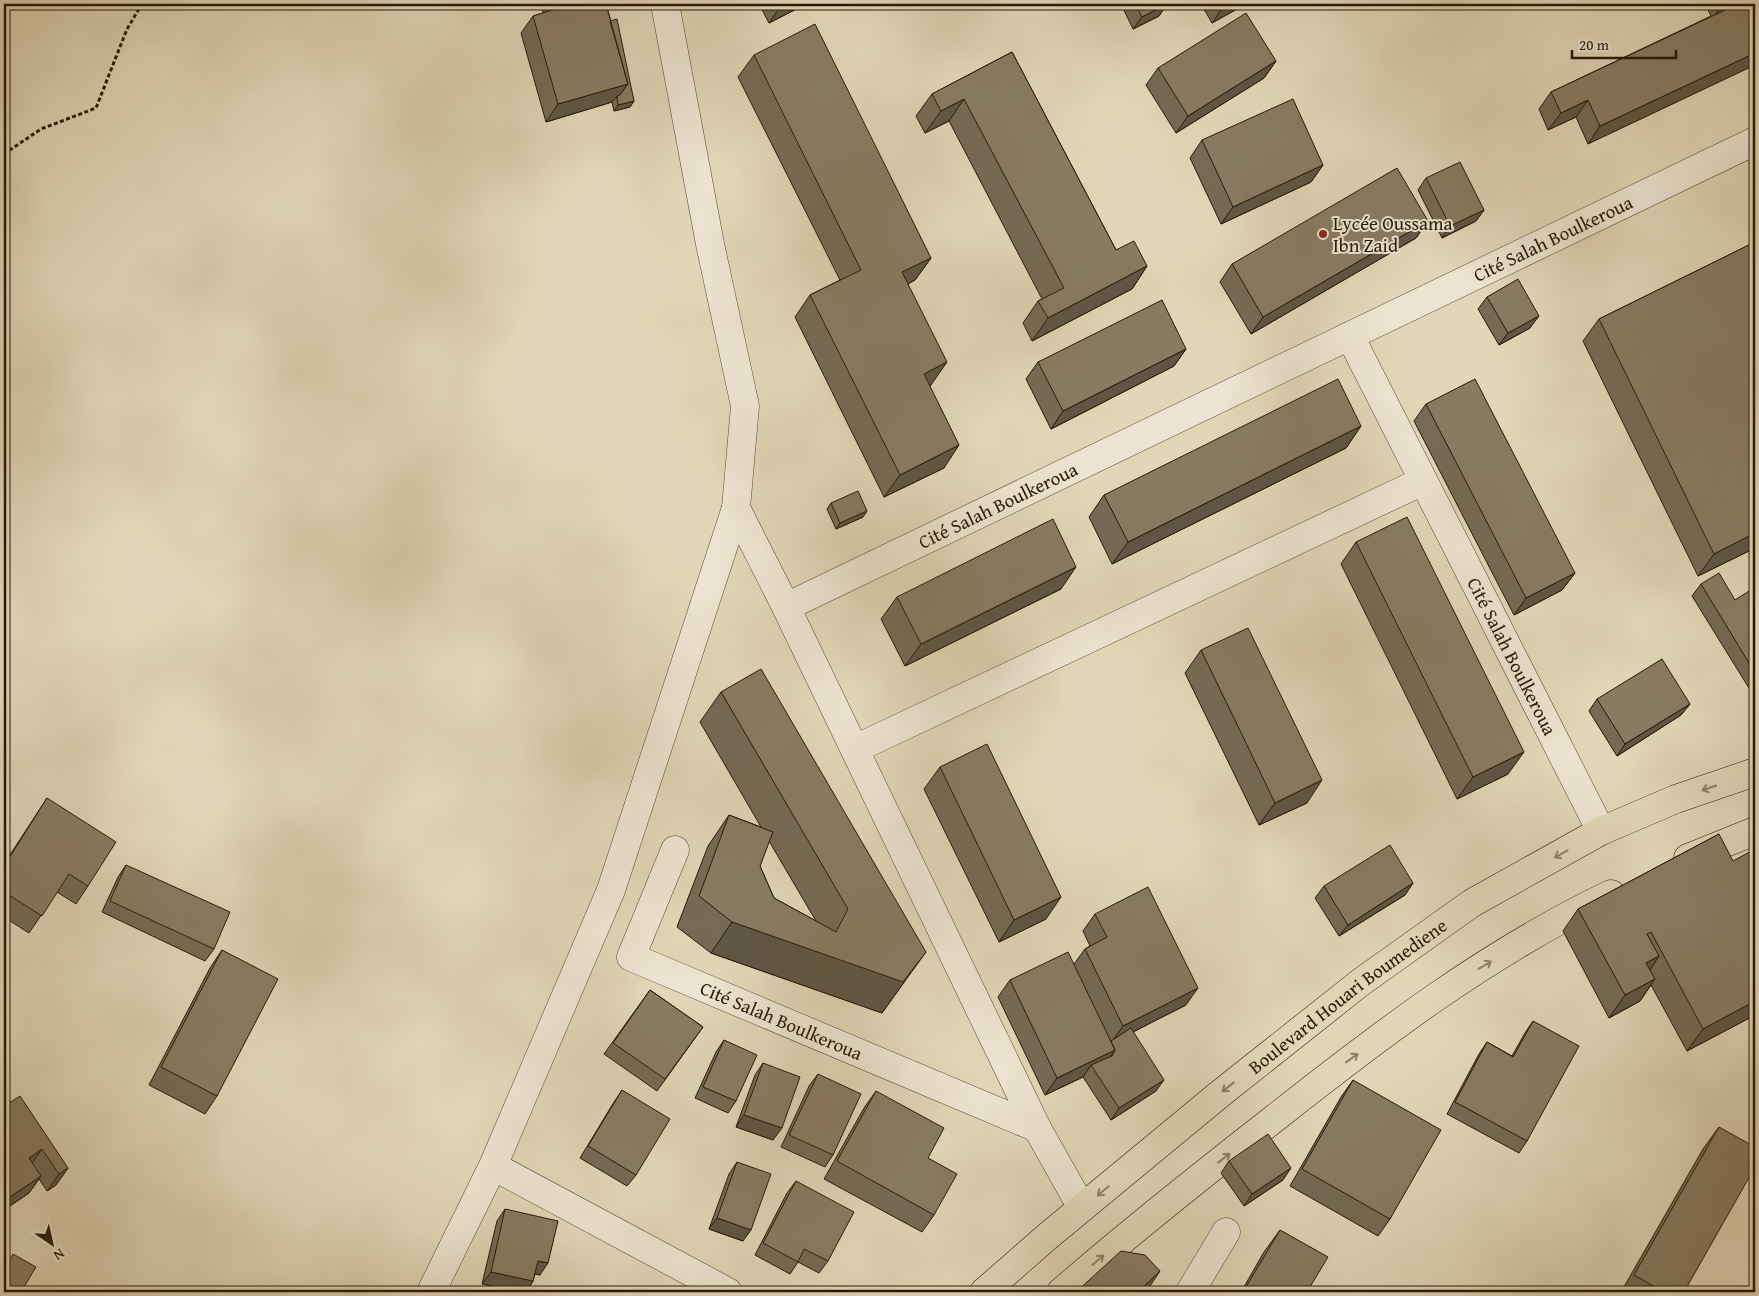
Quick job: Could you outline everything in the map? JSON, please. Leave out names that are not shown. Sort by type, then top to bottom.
[{"type":"highway","name":"Boulevard Houari Boumediene","points":[[984,1292],[1221,1092],[1369,977],[1472,902],[1601,832],[1676,799],[1755,772]]},
{"type":"highway","points":[[1662,869],[1755,831]]},
{"type":"highway","points":[[1061,1292],[1133,1230],[1327,1077],[1460,980],[1571,913],[1629,885]]},
{"type":"street","points":[[431,1292],[492,1166],[610,890],[736,508],[745,406],[710,244],[665,4]]},
{"type":"street","name":"Cité Salah Boulkeroua","points":[[786,607],[1755,140]]},
{"type":"street","name":"Cité Salah Boulkeroua","points":[[1350,336],[1601,832]]},
{"type":"street","points":[[855,749],[1423,481]]},
{"type":"street","points":[[736,508],[855,749],[1037,1128],[1082,1208]]},
{"type":"street","name":"Cité Salah Boulkeroua","points":[[675,850],[631,957],[1037,1128]]},
{"type":"street","points":[[492,1166],[728,1292]]},
{"type":"street","points":[[1190,1292],[1226,1232]]},
{"type":"path","points":[[4,154],[41,128],[96,108],[126,29],[142,4]]},
{"type":"building","points":[[558,4],[606,4],[628,84],[558,104],[533,16],[559,8]]},
{"type":"building","points":[[1135,4],[1167,4],[1142,17]]},
{"type":"building","points":[[1738,4],[1755,4],[1755,53],[1600,126],[1588,100],[1561,113],[1551,92]]},
{"type":"building","points":[[1246,13],[1276,61],[1188,116],[1158,68]]},
{"type":"building","points":[[617,19],[634,101],[618,105],[617,96],[620,95],[628,84],[610,21]]},
{"type":"building","points":[[815,24],[931,258],[902,272],[947,362],[924,374],[959,445],[900,475],[810,295],[861,270],[754,55]]},
{"type":"building","points":[[1012,52],[1116,250],[1134,241],[1147,266],[1048,318],[1038,301],[1064,288],[964,99],[941,111],[932,94]]},
{"type":"building","points":[[1293,99],[1323,165],[1233,207],[1202,140]]},
{"type":"building","points":[[1460,162],[1484,210],[1450,226],[1426,178]]},
{"type":"building","points":[[1397,168],[1428,221],[1263,317],[1232,264]]},
{"type":"building","points":[[1755,242],[1755,533],[1714,554],[1599,319]]},
{"type":"building","points":[[1518,279],[1539,316],[1508,333],[1487,297]]},
{"type":"building","points":[[1162,300],[1186,349],[1063,411],[1038,362]]},
{"type":"building","points":[[1338,379],[1361,426],[1128,542],[1104,495]]},
{"type":"building","points":[[1475,379],[1575,573],[1526,598],[1426,404]]},
{"type":"building","points":[[858,491],[867,511],[840,523],[831,503]]},
{"type":"building","points":[[1407,517],[1524,752],[1473,777],[1356,542]]},
{"type":"building","points":[[1053,519],[1076,567],[921,644],[897,597]]},
{"type":"building","points":[[1719,573],[1735,600],[1749,591],[1755,602],[1755,673],[1701,584]]},
{"type":"building","points":[[1248,628],[1322,780],[1275,803],[1201,650]]},
{"type":"building","points":[[1662,659],[1690,704],[1625,744],[1597,699]]},
{"type":"building","points":[[761,669],[926,952],[903,982],[732,922],[699,896],[729,815],[773,832],[760,866],[774,898],[836,932],[848,909],[721,692]]},
{"type":"building","points":[[987,744],[1061,897],[1014,920],[940,767]]},
{"type":"building","points":[[47,798],[116,842],[88,886],[69,874],[42,916],[4,892],[4,866]]},
{"type":"building","points":[[1719,834],[1733,861],[1755,849],[1755,1001],[1703,1029],[1651,932],[1647,934],[1659,956],[1646,963],[1655,979],[1625,995],[1578,909]]},
{"type":"building","points":[[1390,845],[1413,883],[1348,925],[1324,886]]},
{"type":"building","points":[[126,865],[230,912],[214,949],[110,901]]},
{"type":"building","points":[[1148,887],[1198,988],[1123,1026],[1085,949],[1107,937],[1095,914]]},
{"type":"building","points":[[222,950],[278,979],[217,1096],[161,1067]]},
{"type":"building","points":[[1068,952],[1115,1050],[1057,1078],[1010,980]]},
{"type":"building","points":[[650,990],[703,1027],[665,1079],[613,1043]]},
{"type":"building","points":[[1533,1021],[1579,1046],[1527,1141],[1455,1102],[1487,1042],[1513,1057]]},
{"type":"building","points":[[1131,1028],[1164,1080],[1119,1108],[1091,1065],[1112,1056],[1115,1050],[1111,1041]]},
{"type":"building","points":[[724,1040],[757,1055],[736,1101],[703,1087]]},
{"type":"building","points":[[763,1063],[800,1077],[782,1128],[744,1115]]},
{"type":"building","points":[[818,1074],[861,1094],[833,1155],[789,1135]]},
{"type":"building","points":[[1353,1080],[1441,1130],[1390,1219],[1302,1169]]},
{"type":"building","points":[[622,1090],[670,1119],[636,1175],[588,1146]]},
{"type":"building","points":[[876,1091],[944,1128],[928,1158],[957,1174],[934,1215],[837,1161]]},
{"type":"building","points":[[20,1096],[68,1168],[59,1174],[42,1149],[29,1158],[41,1176],[4,1201],[4,1101],[6,1105]]},
{"type":"building","points":[[1719,1127],[1755,1147],[1755,1167],[1684,1292],[1664,1292],[1634,1275]]},
{"type":"building","points":[[1268,1134],[1291,1168],[1252,1194],[1229,1161]]},
{"type":"building","points":[[737,1162],[771,1174],[751,1230],[717,1218]]},
{"type":"building","points":[[796,1181],[854,1212],[828,1261],[804,1249],[798,1262],[763,1243]]},
{"type":"building","points":[[505,1209],[558,1221],[548,1263],[538,1261],[533,1281],[491,1272]]},
{"type":"building","points":[[1280,1230],[1328,1257],[1307,1292],[1243,1292]]},
{"type":"building","points":[[1121,1251],[1145,1255],[1160,1271],[1138,1292],[1076,1292]]},
{"type":"building","points":[[13,1254],[36,1267],[21,1292],[4,1292],[4,1271]]},
{"type":"place","name":"Lycée Oussama Ibn Zaid","points":[[1323,234]]}]
